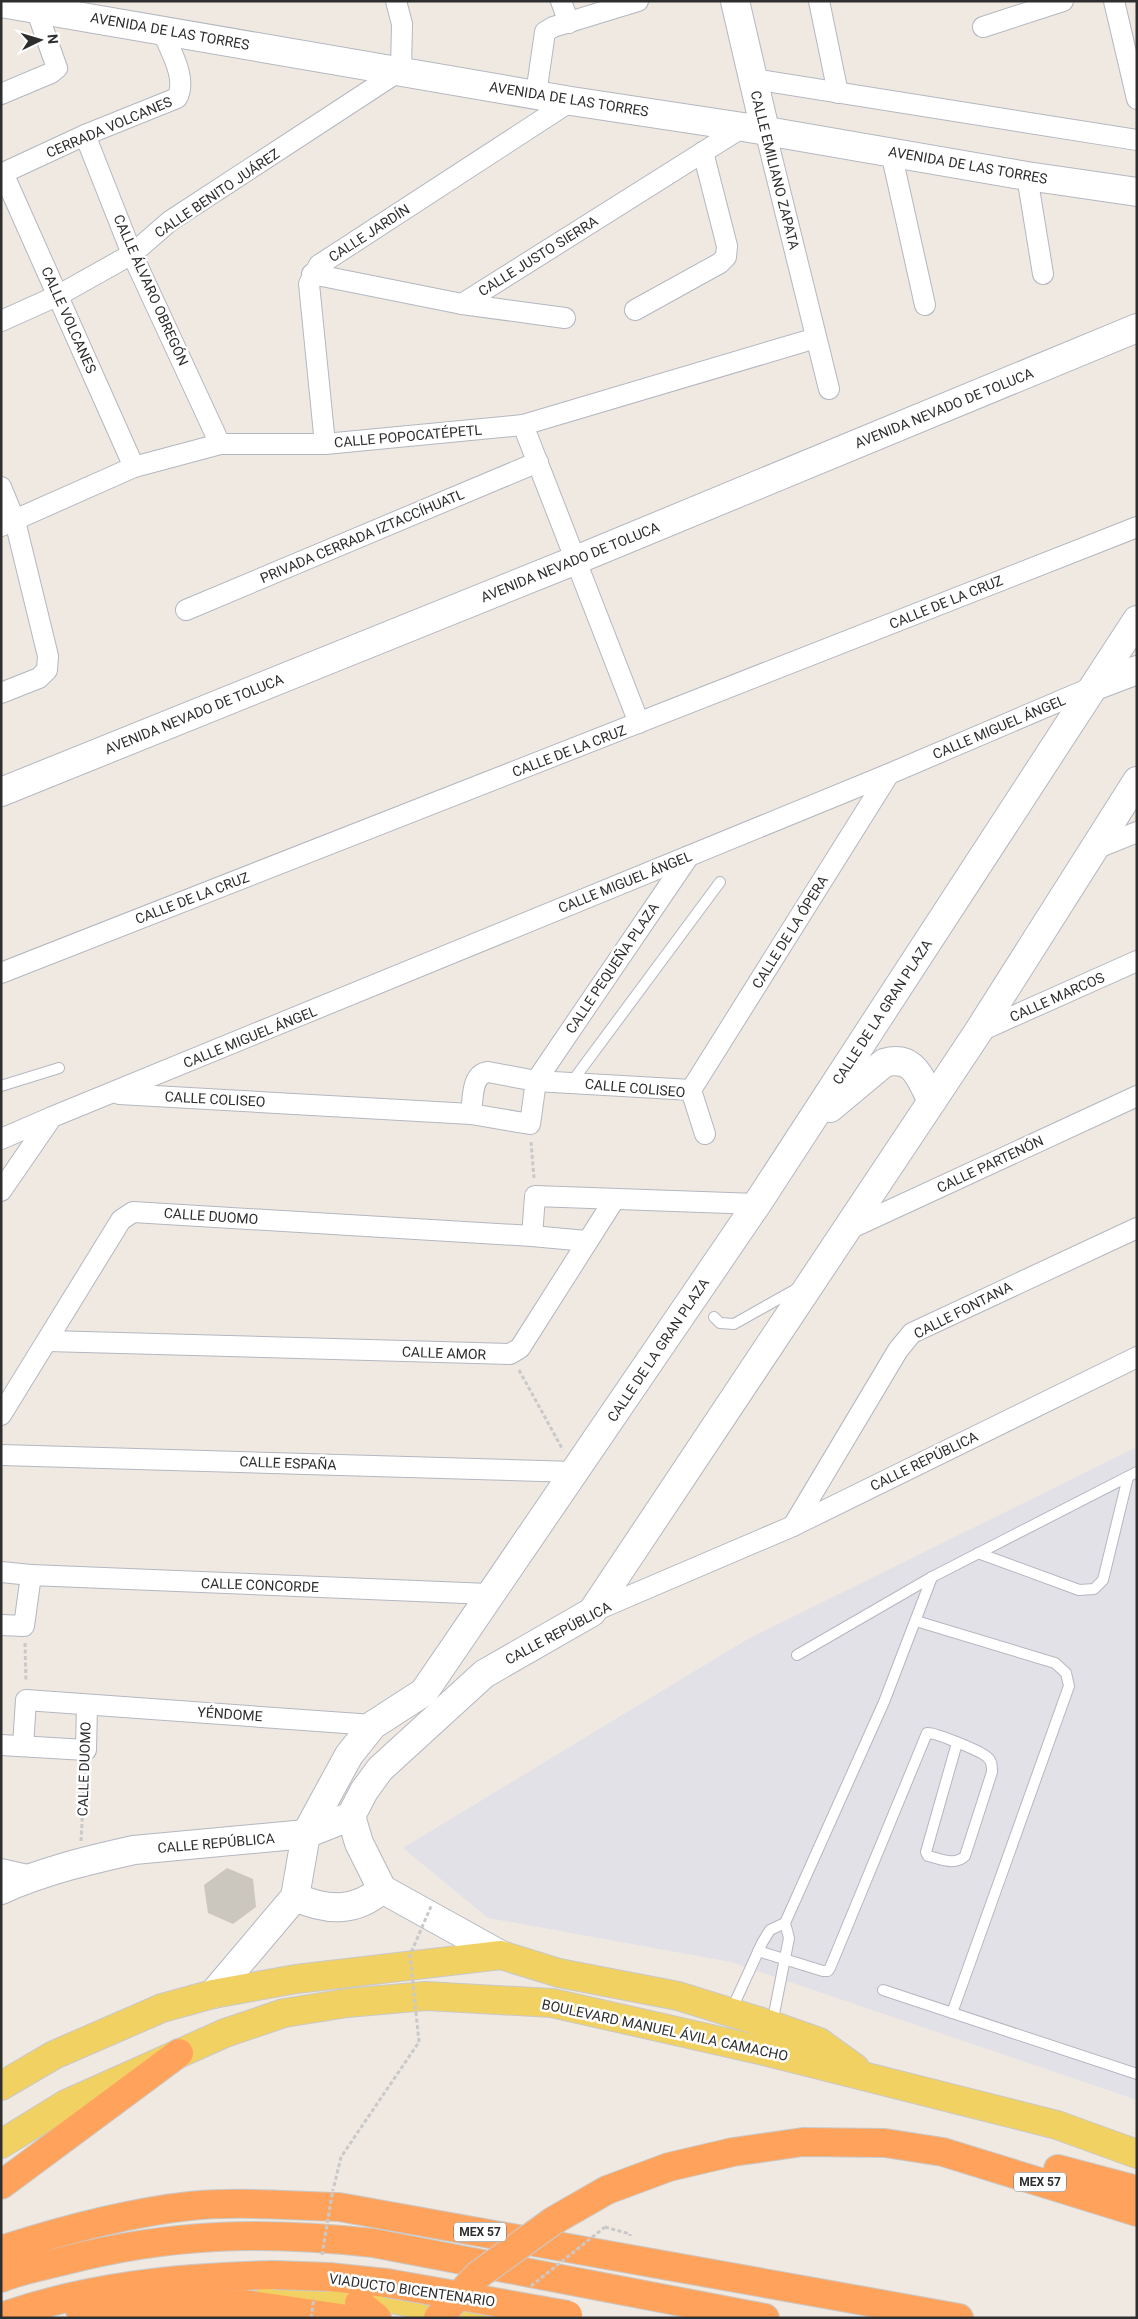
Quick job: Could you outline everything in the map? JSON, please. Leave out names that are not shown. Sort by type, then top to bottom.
[{"type":"highway","points":[[1,2185],[179,2053]]},
{"type":"highway","name":"MEX 57","points":[[438,2318],[478,2275],[553,2221],[607,2190],[669,2167],[733,2152],[803,2142],[885,2143],[943,2152],[1137,2212]]},
{"type":"highway","points":[[943,2152],[1048,2166],[1137,2190]]},
{"type":"highway","name":"MEX 57","points":[[1,2250],[100,2222],[192,2206],[339,2207],[959,2318]]},
{"type":"highway","name":"MEX 57","points":[[1,2278],[88,2254],[142,2243],[240,2235],[309,2236],[373,2243],[765,2318]]},
{"type":"highway","name":"VIADUCTO BICENTENARIO","points":[[1,2317],[82,2294],[144,2283],[213,2277],[274,2276],[328,2277],[387,2284],[585,2318]]},
{"type":"highway","points":[[65,2307],[249,2314],[359,2313]]},
{"type":"main road","points":[[1,2086],[54,2055],[153,2012],[213,1994],[296,1979],[500,1955],[559,1973],[678,1996],[771,2025],[819,2042],[868,2078]]},
{"type":"main road","name":"BOULEVARD MANUEL ÁVILA CAMACHO","points":[[1,2144],[66,2104],[225,2033],[284,2013],[347,2003],[426,1996],[552,2003],[760,2050],[1057,2124],[1137,2154]]},
{"type":"main road","points":[[32,2318],[65,2307],[122,2293],[179,2285],[253,2282],[312,2285],[492,2318]]},
{"type":"main road","points":[[359,2313],[406,2302]]},
{"type":"street","points":[[396,1],[402,24],[401,70]]},
{"type":"street","points":[[561,1],[569,22]]},
{"type":"street","points":[[536,94],[546,32],[553,27],[638,1]]},
{"type":"street","name":"CALLE EMILIANO ZAPATA","points":[[735,1],[753,79],[754,128],[816,338],[829,389]]},
{"type":"street","points":[[819,1],[838,93]]},
{"type":"street","points":[[983,27],[1063,1]]},
{"type":"street","points":[[1114,1],[1137,99]]},
{"type":"street","name":"AVENIDA DE LAS TORRES","points":[[1,3],[401,70],[571,101],[754,128],[1027,176],[1137,192]]},
{"type":"street","points":[[1,94],[51,73],[56,68],[36,9]]},
{"type":"street","name":"CERRADA VOLCANES","points":[[2,173],[86,135],[177,98],[182,90],[180,77],[162,30]]},
{"type":"street","name":"CALLE BENITO JUÁREZ","points":[[1,321],[59,295],[132,254],[170,221],[401,70]]},
{"type":"street","points":[[753,79],[1137,140]]},
{"type":"street","name":"CALLE JARDÍN","points":[[312,274],[319,265],[571,101]]},
{"type":"street","name":"CALLE JUSTO SIERRA","points":[[462,304],[703,152],[754,128]]},
{"type":"street","name":"CALLE ÁLVARO OBREGÓN","points":[[86,135],[132,254],[220,444]]},
{"type":"street","points":[[635,310],[720,263],[726,257],[727,246],[703,152]]},
{"type":"street","points":[[890,152],[925,305]]},
{"type":"street","name":"CALLE VOLCANES","points":[[2,173],[59,295],[134,467]]},
{"type":"street","points":[[1027,176],[1043,274]]},
{"type":"street","points":[[325,444],[309,284],[312,274],[462,304],[565,318]]},
{"type":"street","name":"AVENIDA NEVADO DE TOLUCA","points":[[1,792],[576,560],[1137,328]]},
{"type":"street","name":"CALLE POPOCATÉPETL","points":[[8,524],[134,467],[220,444],[325,444],[523,425],[816,338]]},
{"type":"street","points":[[523,425],[639,723]]},
{"type":"street","name":"PRIVADA CERRADA IZTACCÍHUATL","points":[[186,610],[538,462]]},
{"type":"street","points":[[1,487],[8,524],[48,656],[48,670],[39,678],[1,693]]},
{"type":"street","name":"CALLE DE LA CRUZ","points":[[1,973],[1137,527]]},
{"type":"street","name":"CALLE DE LA GRAN PLAZA","points":[[295,1897],[306,1834],[349,1755],[373,1725],[424,1692],[489,1594],[575,1472],[757,1204],[1137,620]]},
{"type":"street","name":"CALLE MIGUEL ÁNGEL","points":[[112,1094],[1137,670]]},
{"type":"street","name":"CALLE DE LA ÓPERA","points":[[691,1090],[889,774]]},
{"type":"street","points":[[592,1612],[978,1032],[1137,781]]},
{"type":"street","points":[[1095,849],[1137,832]]},
{"type":"street","name":"CALLE PEQUEÑA PLAZA","points":[[536,1081],[689,856]]},
{"type":"street","name":"CALLE MARCOS","points":[[978,1032],[1137,961]]},
{"type":"street","points":[[809,1124],[884,1063],[892,1061],[900,1060],[913,1067],[932,1101]]},
{"type":"street","name":"CALLE COLISEO","points":[[471,1114],[477,1077],[481,1072],[488,1072],[536,1081],[691,1090],[705,1134]]},
{"type":"street","points":[[530,1124],[536,1081]]},
{"type":"street","name":"CALLE COLISEO","points":[[1,1139],[112,1094],[471,1114],[530,1124]]},
{"type":"street","name":"CALLE PARTENÓN","points":[[844,1232],[1137,1096]]},
{"type":"street","points":[[1,1191],[52,1117]]},
{"type":"street","points":[[532,1236],[535,1196],[757,1204]]},
{"type":"street","points":[[510,1354],[520,1348],[586,1241],[614,1200]]},
{"type":"street","name":"CALLE DUOMO","points":[[1,1415],[121,1220],[134,1212],[532,1236],[586,1241]]},
{"type":"street","name":"CALLE FONTANA","points":[[793,1526],[898,1350],[912,1333],[1137,1228]]},
{"type":"street","name":"CALLE AMOR","points":[[48,1341],[510,1354]]},
{"type":"street","name":"CALLE REPÚBLICA","points":[[1,1890],[32,1876],[134,1850],[306,1834],[351,1816],[364,1791],[380,1769],[484,1674],[592,1612],[793,1526],[1137,1357]]},
{"type":"street","name":"CALLE ESPAÑA","points":[[1,1455],[575,1472]]},
{"type":"street","points":[[1,1572],[30,1576],[24,1626],[1,1625]]},
{"type":"street","name":"CALLE CONCORDE","points":[[30,1576],[489,1594]]},
{"type":"street","points":[[23,1746],[26,1700]]},
{"type":"street","name":"CALLE DUOMO","points":[[26,1700],[87,1705],[86,1750]]},
{"type":"street","name":"YÉNDOME","points":[[87,1705],[373,1725]]},
{"type":"street","points":[[1,1745],[86,1750]]},
{"type":"street","points":[[351,1816],[359,1843],[382,1889],[500,1955]]},
{"type":"street","points":[[1,1869],[32,1876]]},
{"type":"street","points":[[213,1994],[295,1897],[310,1904],[340,1908],[368,1900],[382,1889]]},
{"type":"lane","points":[[571,1083],[720,882]]},
{"type":"lane","points":[[1,1086],[58,1068]]},
{"type":"lane","points":[[714,1317],[720,1323],[734,1324],[810,1282]]},
{"type":"lane","points":[[978,1553],[1079,1590],[1094,1589],[1103,1580],[1132,1475]]},
{"type":"lane","points":[[797,1655],[932,1577],[1132,1475]]},
{"type":"lane","points":[[771,2025],[789,1938],[786,1923],[884,1702],[932,1577]]},
{"type":"lane","points":[[916,1621],[1055,1663],[1066,1672],[1069,1686],[952,2013]]},
{"type":"lane","points":[[758,1952],[828,1971],[927,1733],[932,1732],[957,1743],[988,1757],[992,1764],[992,1772],[965,1856],[960,1861],[952,1862],[928,1856],[926,1852],[957,1743]]},
{"type":"lane","points":[[731,2012],[770,1930],[786,1923]]},
{"type":"lane","points":[[884,1990],[1137,2074]]},
{"type":"path","points":[[530,1124],[535,1196]]},
{"type":"path","points":[[510,1354],[575,1472]]},
{"type":"path","points":[[24,1626],[26,1700]]},
{"type":"path","name":"CALLE DUOMO","points":[[80,1864],[86,1750]]},
{"type":"path","points":[[333,2189],[341,2158],[419,2042],[410,1954],[432,1904]]},
{"type":"path","points":[[529,2288],[605,2228],[630,2234]]},
{"type":"shaded area","points":[[1137,1447],[1137,2100],[731,1962],[488,1918],[403,1848],[746,1640]]},
{"type":"building","points":[[227,1868],[253,1879],[256,1907],[233,1924],[208,1913],[204,1885]]}]
